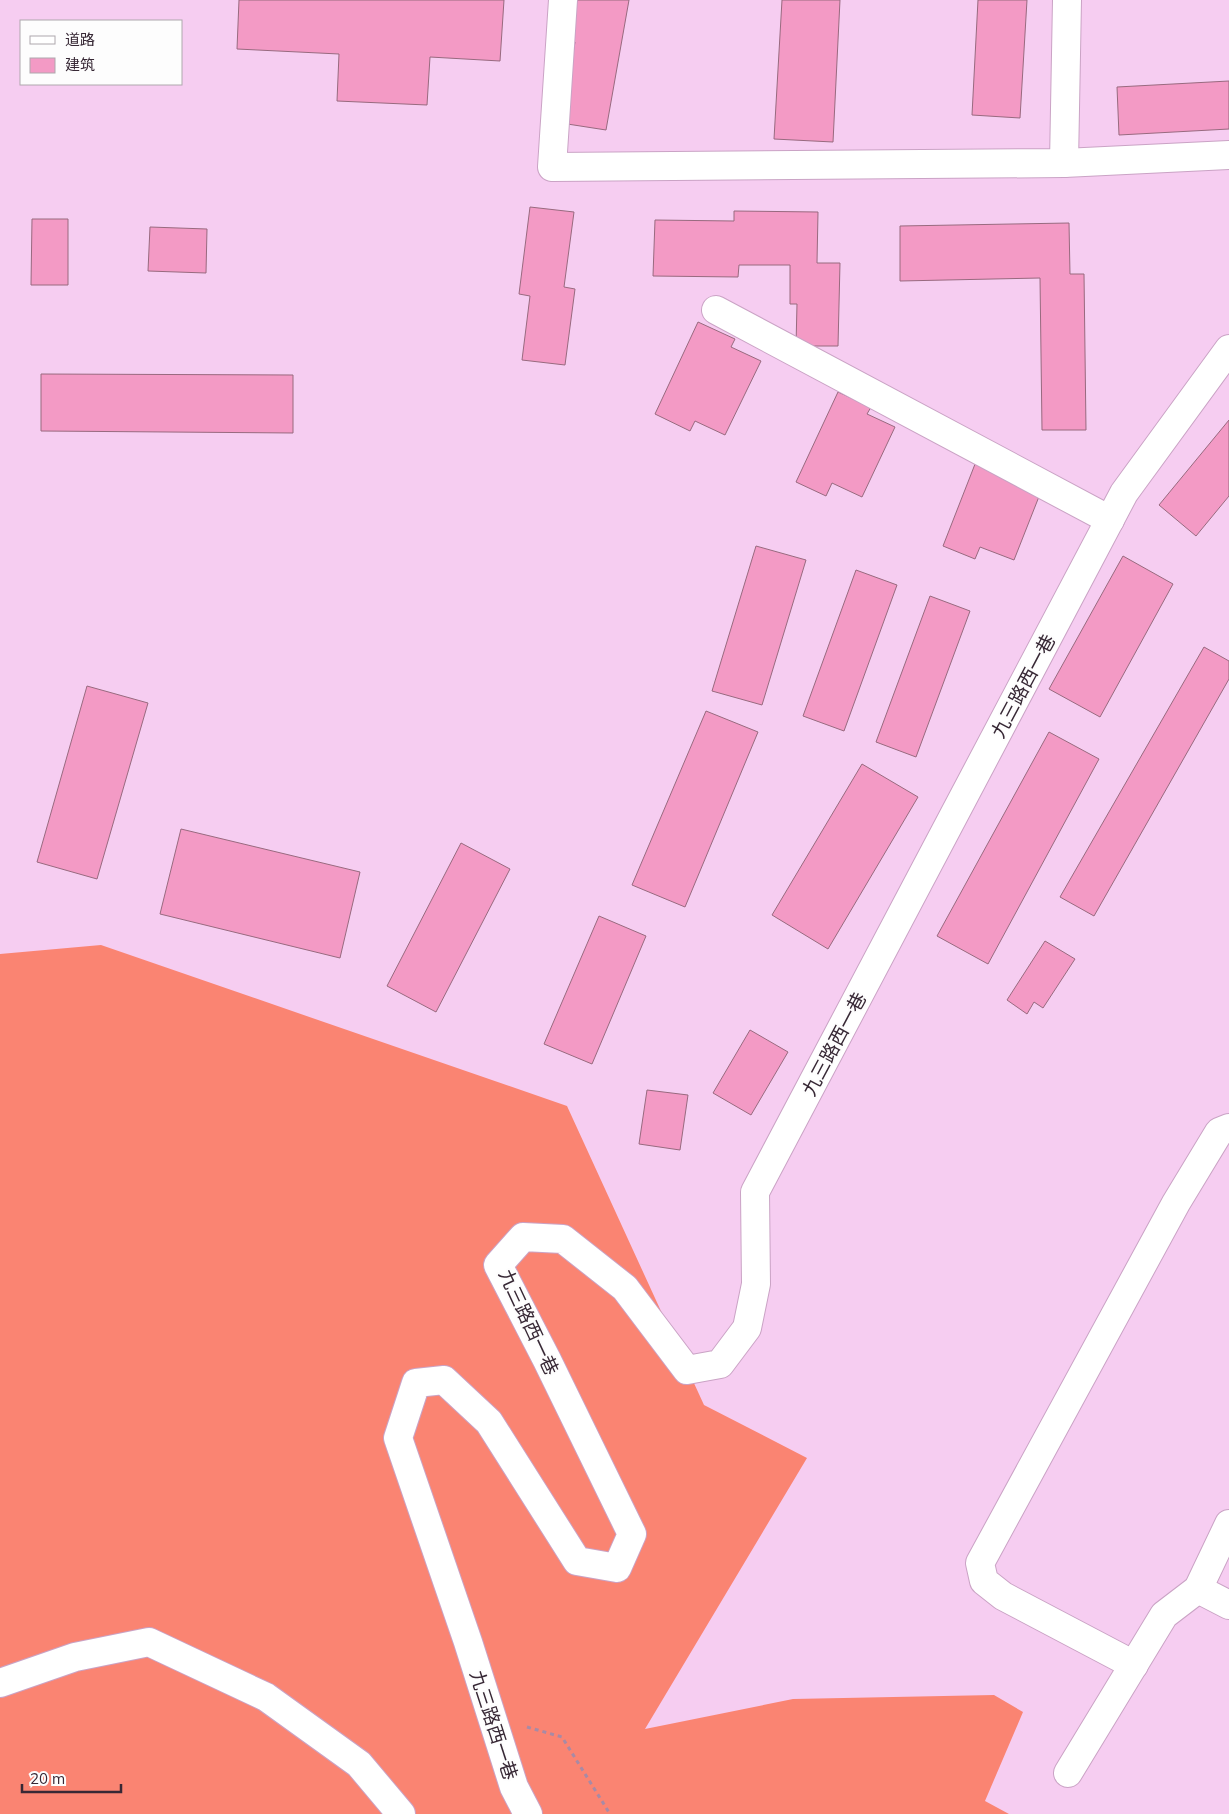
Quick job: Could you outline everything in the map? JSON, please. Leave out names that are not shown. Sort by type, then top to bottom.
[{"type":"street","points":[[563,0],[552,167],[1064,164],[1229,156]]},
{"type":"street","points":[[1064,164],[1067,0]]},
{"type":"street","points":[[716,310],[1110,520]]},
{"type":"street","name":"九三路西一巷","points":[[528,1814],[514,1787],[468,1642],[398,1438],[416,1383],[444,1380],[489,1422],[577,1561],[617,1568],[632,1534],[547,1360],[498,1266],[524,1237],[563,1239],[625,1288],[687,1370],[720,1364],[747,1328],[756,1284],[755,1192],[1124,493],[1229,350]]},
{"type":"street","points":[[1134,1665],[1003,1596],[984,1581],[980,1563],[1176,1202],[1218,1132],[1229,1128]]},
{"type":"street","points":[[1068,1773],[1164,1615],[1198,1589],[1229,1524]]},
{"type":"street","points":[[1198,1589],[1229,1605]]},
{"type":"street","points":[[0,1683],[74,1657],[149,1642],[266,1697],[359,1764],[401,1814]]},
{"type":"path","points":[[492,1718],[562,1737],[610,1814]]},
{"type":"shaded area","points":[[101,945],[567,1106],[704,1405],[807,1458],[645,1729],[793,1699],[994,1695],[1023,1712],[985,1801],[1009,1814],[0,1814],[0,954]]},
{"type":"building","points":[[239,0],[504,0],[500,61],[430,57],[427,105],[337,101],[339,54],[237,49]]},
{"type":"building","points":[[573,0],[629,0],[606,130],[561,123],[575,42],[566,41]]},
{"type":"building","points":[[782,0],[840,0],[833,142],[774,139]]},
{"type":"building","points":[[978,0],[1027,0],[1020,118],[972,115]]},
{"type":"building","points":[[1229,81],[1229,129],[1119,135],[1117,87]]},
{"type":"building","points":[[530,207],[574,212],[564,287],[575,289],[565,365],[522,360],[530,296],[519,294]]},
{"type":"building","points":[[734,211],[818,212],[817,263],[840,263],[838,346],[796,346],[797,304],[790,304],[790,265],[739,265],[738,277],[653,276],[655,220],[734,221]]},
{"type":"building","points":[[32,219],[68,219],[68,285],[31,285]]},
{"type":"building","points":[[1069,223],[1070,274],[1084,274],[1086,430],[1042,430],[1040,278],[900,281],[900,226]]},
{"type":"building","points":[[150,227],[207,229],[206,273],[148,271]]},
{"type":"building","points":[[698,322],[735,339],[731,347],[761,361],[725,435],[695,421],[690,431],[655,414]]},
{"type":"building","points":[[41,374],[293,375],[293,433],[41,431]]},
{"type":"building","points":[[838,392],[871,407],[867,414],[895,427],[862,497],[832,483],[826,496],[796,482]]},
{"type":"building","points":[[1229,420],[1229,496],[1196,536],[1159,505]]},
{"type":"building","points":[[977,459],[1013,474],[1010,483],[1040,494],[1014,560],[980,547],[975,559],[943,546]]},
{"type":"building","points":[[756,546],[806,560],[762,705],[712,691]]},
{"type":"building","points":[[1123,556],[1173,584],[1100,717],[1049,689]]},
{"type":"building","points":[[856,570],[897,585],[844,731],[803,716]]},
{"type":"building","points":[[930,596],[970,611],[916,757],[876,742]]},
{"type":"building","points":[[1204,647],[1229,661],[1229,679],[1094,916],[1060,897]]},
{"type":"building","points":[[87,686],[148,703],[97,879],[37,862]]},
{"type":"building","points":[[706,711],[758,732],[685,907],[632,885]]},
{"type":"building","points":[[1049,732],[1099,759],[988,964],[937,936]]},
{"type":"building","points":[[862,764],[918,797],[828,949],[772,915]]},
{"type":"building","points":[[181,829],[360,872],[340,958],[160,914]]},
{"type":"building","points":[[461,843],[510,869],[436,1012],[387,986]]},
{"type":"building","points":[[599,916],[646,936],[592,1064],[544,1044]]},
{"type":"building","points":[[1045,941],[1075,959],[1043,1008],[1034,1002],[1027,1014],[1007,1000]]},
{"type":"building","points":[[750,1030],[788,1052],[751,1115],[713,1093]]},
{"type":"building","points":[[647,1090],[688,1095],[680,1150],[639,1144]]}]
